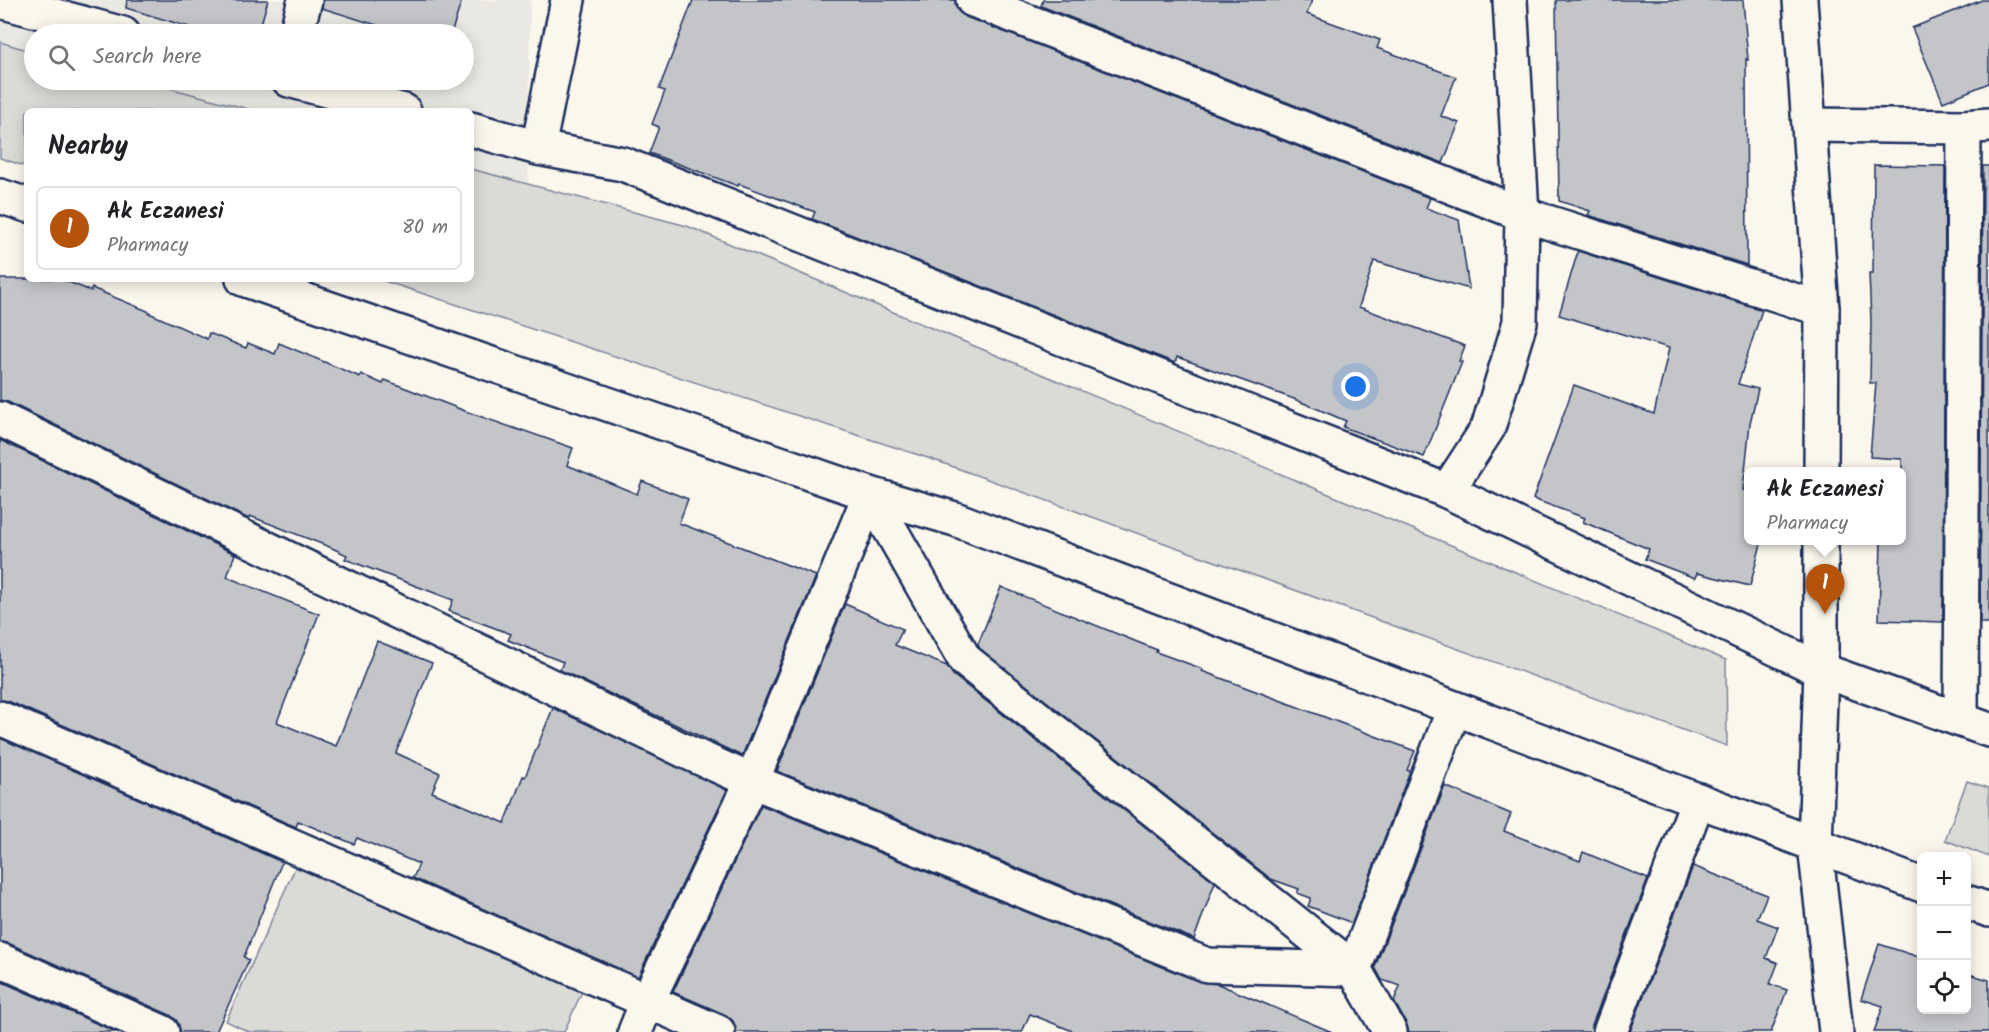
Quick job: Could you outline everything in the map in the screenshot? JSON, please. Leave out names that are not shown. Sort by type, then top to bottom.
[{"type":"street","points":[[299,24],[305,0]]},
{"type":"street","points":[[538,148],[568,0]]},
{"type":"street","points":[[972,0],[1522,214],[1822,309]]},
{"type":"street","points":[[1447,491],[1488,428],[1520,322],[1522,214],[1510,0]]},
{"type":"street","points":[[1800,0],[1822,309],[1821,467]]},
{"type":"street","points":[[0,1],[86,24]]},
{"type":"street","points":[[326,90],[393,108]]},
{"type":"street","points":[[474,130],[538,148],[623,164],[1447,491],[1821,670],[1975,725],[1981,122],[1810,125]]},
{"type":"street","points":[[0,196],[24,204]]},
{"type":"street","points":[[252,282],[870,494],[955,519],[1917,883]]},
{"type":"street","points":[[0,418],[689,753],[752,781],[1207,965],[1354,969]]},
{"type":"street","points":[[635,1032],[752,781],[870,494]]},
{"type":"street","points":[[870,494],[965,660],[1354,969],[1390,1032]]},
{"type":"street","points":[[1821,545],[1821,670],[1815,845],[1836,1032]]},
{"type":"street","points":[[1354,969],[1454,709]]},
{"type":"street","points":[[0,718],[718,1032]]},
{"type":"street","points":[[1610,1032],[1698,800]]},
{"type":"street","points":[[1971,904],[1989,910]]},
{"type":"street","points":[[0,960],[162,1032]]},
{"type":"shaded area","points":[[0,0],[530,0],[528,221],[474,207],[474,108],[92,108],[0,84]]},
{"type":"shaded area","points":[[0,42],[24,49],[24,90],[177,90],[245,108],[24,108],[24,166],[0,158]]},
{"type":"shaded area","points":[[474,170],[687,226],[1726,660],[1727,746],[937,461],[387,282],[474,282]]},
{"type":"shaded area","points":[[1967,781],[1989,788],[1989,857],[1945,840]]},
{"type":"shaded area","points":[[299,859],[584,987],[564,1032],[249,1032],[226,1021]]},
{"type":"building","points":[[127,0],[268,0],[261,24],[179,24],[126,8]]},
{"type":"building","points":[[323,0],[462,0],[454,24],[373,24],[322,8]]},
{"type":"building","points":[[693,0],[955,0],[958,11],[966,17],[1430,198],[1426,208],[1459,220],[1469,289],[1374,261],[1359,307],[1465,346],[1459,361],[1462,362],[1424,457],[1343,427],[1346,421],[1294,399],[1177,357],[1175,363],[812,219],[815,212],[649,153],[659,127],[652,124],[665,91],[659,89]]},
{"type":"building","points":[[1043,0],[1312,0],[1307,14],[1380,40],[1377,48],[1456,77],[1441,116],[1459,123],[1443,163],[1041,6]]},
{"type":"building","points":[[1556,0],[1743,0],[1748,60],[1746,59],[1747,265],[1588,215],[1590,211],[1559,201]]},
{"type":"building","points":[[1982,0],[1989,0],[1989,83],[1943,102],[1912,28]]},
{"type":"building","points":[[1874,165],[1945,166],[1943,622],[1879,620],[1881,545],[1906,545],[1906,467],[1902,467],[1902,459],[1870,457],[1876,383],[1870,383],[1869,273],[1873,273]]},
{"type":"building","points":[[1983,166],[1989,166],[1989,623],[1980,623]]},
{"type":"building","points":[[1578,251],[1762,310],[1738,384],[1758,389],[1750,423],[1743,490],[1744,545],[1761,545],[1750,586],[1697,573],[1695,578],[1645,559],[1649,549],[1583,522],[1585,518],[1533,499],[1574,385],[1654,414],[1669,348],[1559,315]]},
{"type":"building","points":[[0,279],[24,279],[24,282],[68,282],[91,291],[92,288],[207,339],[209,333],[246,348],[248,343],[275,354],[279,343],[360,377],[361,374],[383,384],[385,380],[465,411],[573,448],[567,465],[637,494],[642,481],[688,499],[679,523],[816,576],[742,756],[560,670],[563,662],[508,640],[511,634],[449,611],[453,600],[345,559],[347,555],[332,548],[250,516],[249,519],[0,400]]},
{"type":"building","points":[[0,440],[235,554],[227,577],[319,614],[277,722],[336,746],[377,641],[432,663],[396,753],[440,773],[432,792],[505,823],[553,708],[727,790],[638,977],[413,878],[419,864],[357,838],[354,844],[298,821],[296,827],[8,701],[0,700]]},
{"type":"building","points":[[1001,587],[1157,650],[1156,652],[1203,669],[1202,671],[1415,751],[1407,770],[1410,771],[1352,923],[1308,906],[1311,898],[1297,893],[1299,889],[1271,879],[979,648],[978,644]]},
{"type":"building","points":[[845,604],[903,629],[895,645],[947,666],[953,675],[1215,882],[1194,939],[777,771]]},
{"type":"building","points":[[0,738],[282,862],[244,957],[249,960],[216,1032],[180,1032],[177,1021],[170,1015],[8,943],[0,942]]},
{"type":"building","points":[[1445,786],[1511,814],[1504,831],[1580,861],[1583,852],[1648,879],[1592,1025],[1592,1032],[1409,1032],[1394,1001],[1400,986],[1382,980],[1375,967]]},
{"type":"building","points":[[761,805],[1200,982],[1218,984],[1332,1032],[1075,1032],[1030,1014],[1022,1032],[736,1032],[733,1021],[726,1015],[673,992]]},
{"type":"building","points":[[1693,866],[1767,895],[1757,919],[1778,927],[1766,958],[1778,963],[1770,984],[1787,990],[1771,1032],[1630,1032]]},
{"type":"building","points":[[1879,944],[1917,956],[1917,1014],[1971,1014],[1971,975],[1989,980],[1989,1032],[1874,1032],[1883,1006],[1861,999]]},
{"type":"building","points":[[0,981],[116,1032],[0,1032]]},
{"type":"place","name":"Ak Eczanesi","points":[[1825,614]]}]
